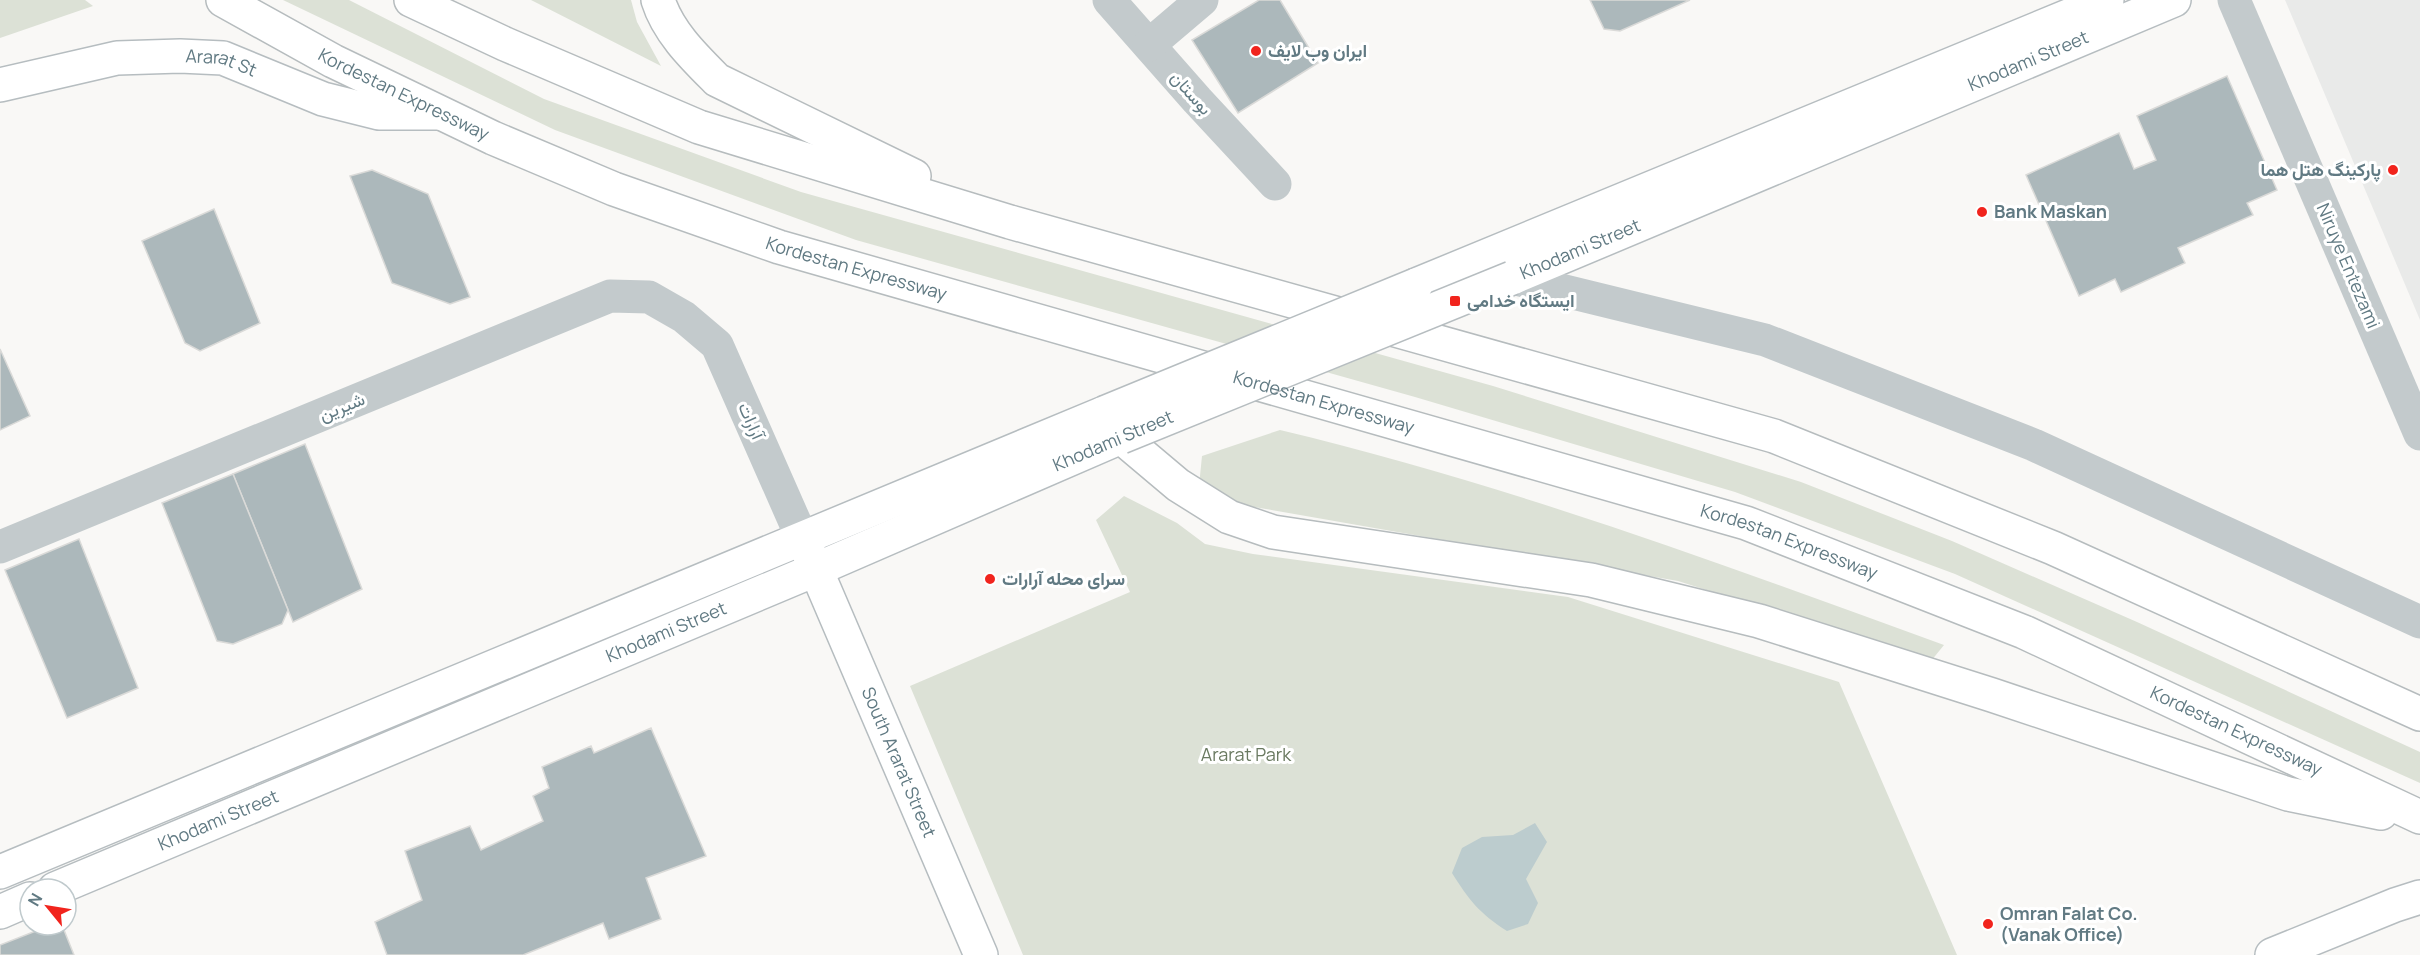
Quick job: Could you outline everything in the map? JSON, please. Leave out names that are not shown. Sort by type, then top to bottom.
[{"type":"main road","name":"Kordestan Expressway","points":[[223,0],[333,61],[437,113],[614,189],[779,247],[1746,522],[2024,632],[2420,819]]},
{"type":"main road","points":[[411,0],[505,44],[699,127],[1010,222],[1774,436],[2053,548],[2420,714]]},
{"type":"main road","points":[[658,0],[673,29],[690,54],[717,80],[1010,222]]},
{"type":"main road","name":"Khodami Street","points":[[0,872],[802,538],[1113,425],[1168,402],[1416,285],[2107,0]]},
{"type":"main road","name":"Khodami Street","points":[[1168,402],[1512,278],[2174,0]]},
{"type":"main road","name":"Ararat St","points":[[0,86],[117,58],[180,56],[223,58],[323,99],[379,113],[437,113]]},
{"type":"main road","points":[[1113,425],[1179,485],[1228,517],[1273,532],[1591,580],[1759,621],[1992,695],[2288,794],[2420,819]]},
{"type":"main road","name":"Khodami Street","points":[[78,879],[817,570],[1113,425]]},
{"type":"main road","name":"South Ararat Street","points":[[802,538],[981,955]]},
{"type":"main road","points":[[2272,955],[2420,897]]},
{"type":"main road","points":[[0,912],[18,904]]},
{"type":"street","name":"بوستان","points":[[1109,0],[1275,184]]},
{"type":"street","points":[[1149,45],[1202,0]]},
{"type":"street","name":"Niruye Entezami","points":[[2234,0],[2420,434]]},
{"type":"street","points":[[1512,278],[1765,340],[2034,444],[2420,622]]},
{"type":"street","name":"شیرین","points":[[0,547],[610,296],[649,297],[684,317]]},
{"type":"street","name":"آرارات","points":[[684,317],[717,345],[802,538]]},
{"type":"shaded area","name":"پارکینگ هتل هما","points":[[2285,0],[2420,0],[2420,320]]},
{"type":"shaded area","points":[[1535,823],[1547,842],[1526,879],[1538,903],[1528,924],[1507,931],[1475,905],[1452,873],[1462,848],[1482,837],[1513,835]]},
{"type":"green space","points":[[0,0],[85,0],[93,6],[0,38]]},
{"type":"green space","points":[[283,0],[349,0],[544,99],[801,192],[1493,386],[1801,482],[1952,541],[2137,622],[2420,752],[2420,783],[1955,574],[1735,492],[1415,397],[856,240],[555,130]]},
{"type":"green space","points":[[531,0],[631,0],[637,22],[661,66]]},
{"type":"green space","points":[[1280,430],[1364,451],[1532,501],[1780,585],[1944,645],[1931,661],[1678,581],[1220,501],[1199,486],[1202,456]]},
{"type":"green space","name":"Ararat Park","points":[[1124,496],[1177,523],[1205,544],[1253,554],[1568,597],[1839,682],[1957,955],[1023,955],[910,686],[1130,592],[1096,520]]},
{"type":"building","name":"ایران وب لایف","points":[[1259,0],[1280,0],[1318,63],[1238,113],[1192,40]]},
{"type":"building","points":[[1590,0],[1690,0],[1620,31],[1604,29]]},
{"type":"building","points":[[2227,76],[2277,190],[2247,203],[2253,215],[2178,248],[2185,263],[2121,292],[2115,279],[2079,296],[2026,175],[2119,133],[2134,169],[2156,160],[2137,116]]},
{"type":"building","points":[[372,170],[428,194],[470,297],[450,304],[392,283],[350,176]]},
{"type":"building","points":[[214,209],[260,323],[200,351],[185,343],[142,241]]},
{"type":"building","points":[[0,349],[30,416],[0,430]]},
{"type":"building","points":[[305,444],[362,589],[293,622],[233,474]]},
{"type":"building","points":[[233,474],[288,610],[282,624],[233,644],[217,641],[162,503]]},
{"type":"building","points":[[79,539],[138,688],[67,718],[5,570]]},
{"type":"building","points":[[651,728],[706,856],[646,878],[661,919],[609,939],[603,923],[523,955],[387,955],[375,922],[422,900],[405,851],[470,826],[481,850],[543,821],[533,796],[549,788],[542,767],[591,746],[594,753]]},
{"type":"building","points":[[20,937],[67,937],[74,955],[0,955],[0,945]]},
{"type":"place","name":"ایران وب لایف","points":[[1256,51]]},
{"type":"place","name":"پارکینگ هتل هما","points":[[2393,170]]},
{"type":"place","name":"Bank Maskan","points":[[1982,212]]},
{"type":"place","name":"ایستگاه خدامی","points":[[1455,301]]},
{"type":"place","name":"سرای محله آرارات","points":[[990,579]]},
{"type":"place","name":"Omran Falat Co. (Vanak Office)","points":[[1988,924]]}]
